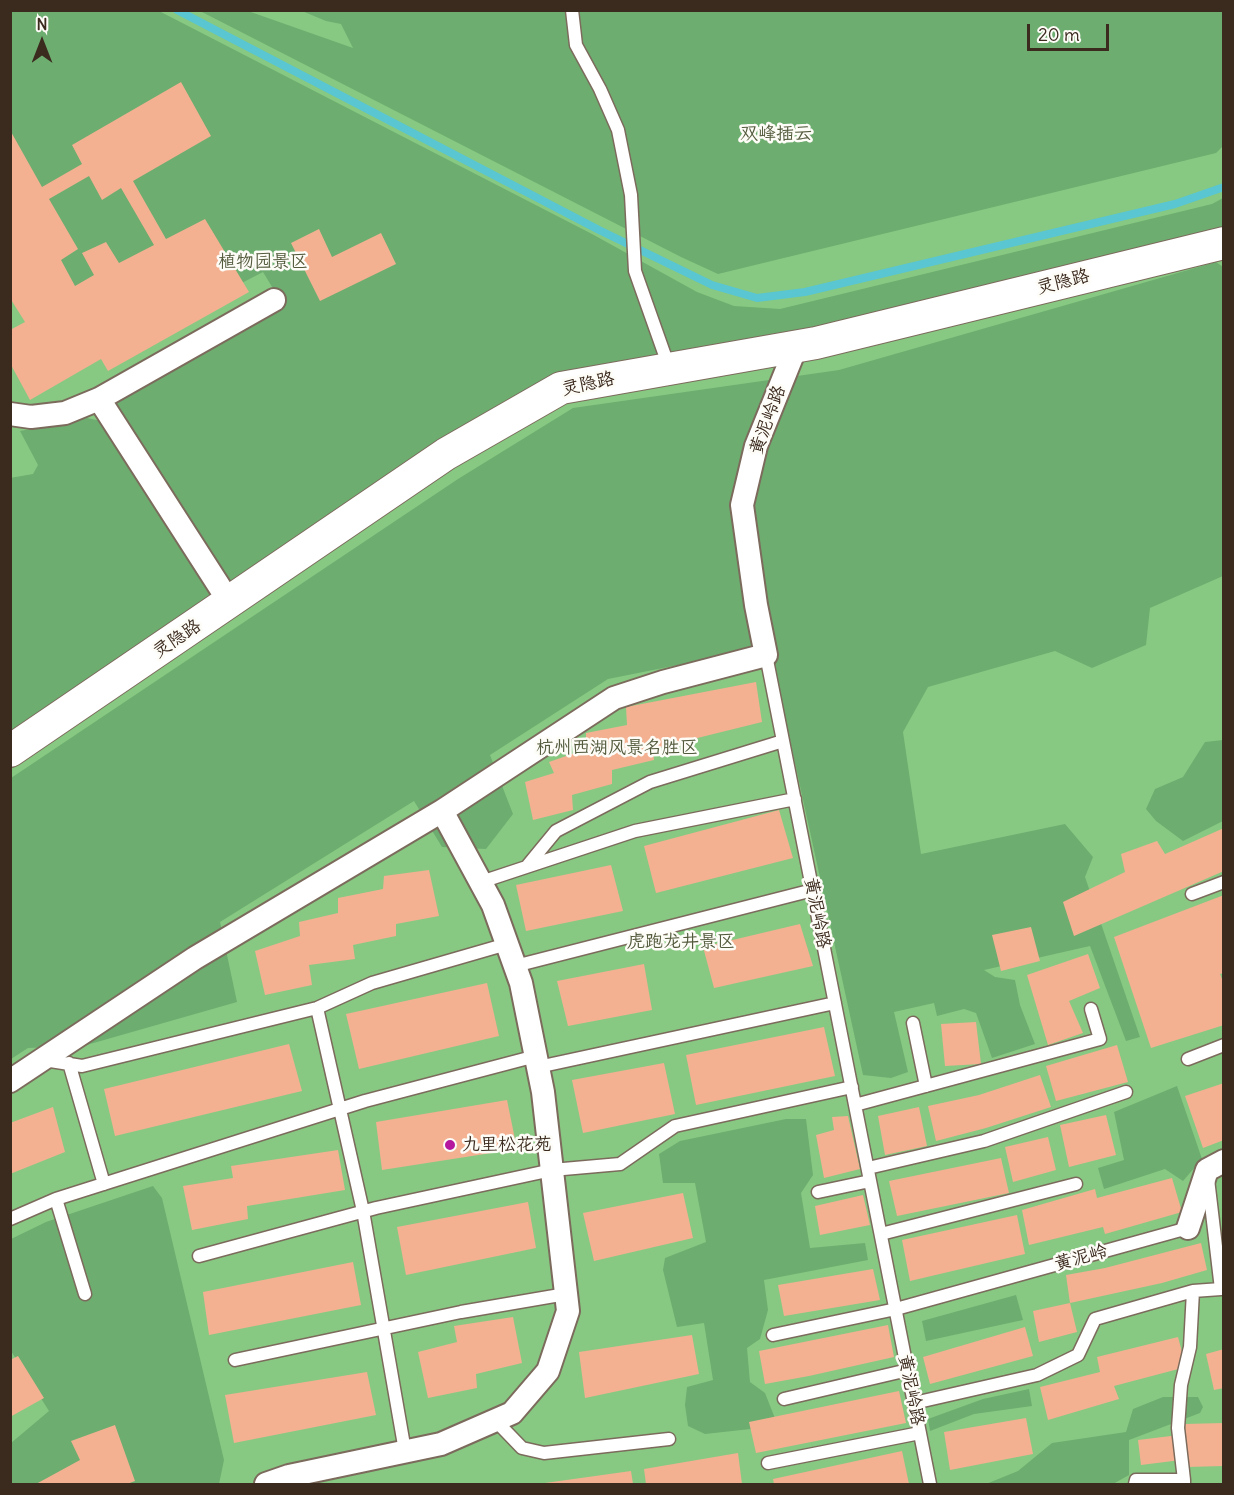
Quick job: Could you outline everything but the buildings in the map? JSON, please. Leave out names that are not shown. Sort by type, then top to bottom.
[{"type":"main road","name":"灵隐路","points":[[10,752],[446,454],[561,388],[796,347],[1224,243]]},
{"type":"street","points":[[10,414],[31,417],[65,413],[99,399],[274,300]]},
{"type":"street","name":"黄泥岭路","points":[[766,655],[756,605],[742,505],[756,446],[796,347]]},
{"type":"street","points":[[99,399],[230,603]]},
{"type":"street","points":[[10,1081],[195,958],[442,811],[614,698],[663,682],[766,655]]},
{"type":"street","points":[[266,1485],[290,1476],[441,1444],[512,1413],[548,1371],[568,1311],[543,1092],[521,983],[493,905],[442,811]]},
{"type":"street","name":"黄泥岭","points":[[1188,1228],[1215,1165]]},
{"type":"lane","points":[[572,10],[576,45],[600,89],[618,130],[631,195],[635,267],[670,369]]},
{"type":"lane","name":"黄泥岭路","points":[[766,655],[930,1485]]},
{"type":"lane","points":[[528,866],[556,831],[650,782],[783,741]]},
{"type":"lane","points":[[481,882],[635,831],[795,799]]},
{"type":"lane","points":[[1192,894],[1224,882]]},
{"type":"lane","points":[[515,966],[813,890]]},
{"type":"lane","points":[[42,1060],[82,1066],[317,1008],[372,983],[507,944]]},
{"type":"lane","points":[[10,1219],[56,1199],[341,1108],[537,1061],[835,1003]]},
{"type":"lane","points":[[317,1008],[363,1211],[405,1451]]},
{"type":"lane","points":[[855,1105],[1100,1039],[1091,1009]]},
{"type":"lane","points":[[913,1023],[926,1086]]},
{"type":"lane","points":[[1188,1059],[1224,1045]]},
{"type":"lane","points":[[69,1063],[104,1184]]},
{"type":"lane","points":[[199,1256],[363,1211],[552,1170],[620,1164],[675,1125],[852,1087]]},
{"type":"lane","points":[[868,1168],[984,1140],[1126,1092]]},
{"type":"lane","points":[[914,1403],[1036,1375],[1078,1355],[1095,1319],[1193,1291],[1221,1289],[1215,1224],[1215,1165]]},
{"type":"lane","points":[[818,1192],[870,1181]]},
{"type":"lane","points":[[881,1234],[1076,1184]]},
{"type":"lane","points":[[56,1199],[85,1294]]},
{"type":"lane","name":"黄泥岭","points":[[773,1335],[896,1309],[1188,1228]]},
{"type":"lane","points":[[1135,1485],[1136,1480],[1184,1482],[1179,1417],[1180,1385],[1190,1347],[1193,1291]]},
{"type":"lane","points":[[235,1360],[461,1312],[566,1294]]},
{"type":"lane","points":[[784,1400],[908,1370]]},
{"type":"lane","points":[[495,1420],[522,1448],[544,1453],[669,1439]]},
{"type":"lane","points":[[768,1463],[920,1433]]},
{"type":"green space","name":"虎跑龙井景区","points":[[10,11],[1223,11],[1223,1484],[11,1484]]},
{"type":"green space","name":"植物园景区","points":[[10,11],[159,11],[592,234],[697,292],[734,306],[780,309],[1212,204],[1223,198],[1223,230],[785,337],[581,374],[240,584],[226,580],[118,415],[116,400],[283,305],[263,272],[116,348],[102,341],[11,180]]},
{"type":"green space","name":"双峰插云","points":[[200,11],[248,11],[353,48],[341,24],[326,21],[302,11],[1223,11],[1223,146],[1216,153],[718,274]]},
{"type":"green space","points":[[1216,262],[1223,267],[1223,576],[1150,608],[1146,645],[1092,668],[1055,651],[928,687],[903,732],[921,854],[1065,824],[1093,857],[1085,877],[1140,1037],[1126,1041],[1090,946],[984,970],[995,977],[1015,980],[1020,1005],[1035,1044],[992,1058],[976,1013],[964,1009],[937,1016],[934,1003],[894,1012],[908,1072],[891,1078],[863,1075],[775,671],[723,656],[608,679],[490,755],[513,814],[486,849],[442,847],[414,801],[220,922],[237,1002],[83,1046],[28,1048],[11,1059],[11,778],[458,479],[573,408],[839,370]]},
{"type":"green space","points":[[87,418],[101,421],[213,593],[11,736],[10,478],[33,474],[38,465],[20,431]]},
{"type":"green space","points":[[1223,740],[1223,821],[1183,841],[1156,821],[1146,809],[1155,789],[1183,777],[1205,742]]},
{"type":"green space","points":[[1177,1086],[1202,1159],[1183,1181],[1165,1169],[1104,1189],[1098,1168],[1124,1160],[1114,1112]]},
{"type":"green space","points":[[786,1119],[806,1119],[813,1175],[801,1193],[810,1248],[865,1243],[868,1260],[764,1280],[768,1310],[760,1339],[747,1348],[750,1382],[765,1393],[778,1426],[705,1434],[688,1426],[685,1405],[687,1387],[713,1380],[704,1323],[677,1327],[663,1270],[665,1258],[706,1242],[695,1183],[663,1183],[659,1154],[680,1141]]},
{"type":"green space","points":[[153,1186],[162,1198],[224,1460],[219,1484],[11,1484],[11,1443],[49,1411],[11,1351],[11,1239],[46,1222]]},
{"type":"green space","points":[[1016,1295],[1023,1320],[926,1341],[922,1321]]},
{"type":"green space","points":[[1029,1389],[1032,1406],[974,1414],[930,1431],[928,1419],[983,1399]]},
{"type":"green space","points":[[1163,1397],[1198,1397],[1203,1407],[1200,1413],[1129,1440],[1129,1475],[1113,1484],[986,1484],[1018,1471],[1052,1443],[1126,1432],[1133,1409]]},
{"type":"waterway","points":[[177,10],[599,230],[712,285],[757,298],[805,292],[1175,204],[1224,187]]},
{"type":"place","name":"九里松花苑","points":[[450,1145]]},
{"type":"park label","name":"杭州西湖风景名胜区","points":[[617,748]]}]
